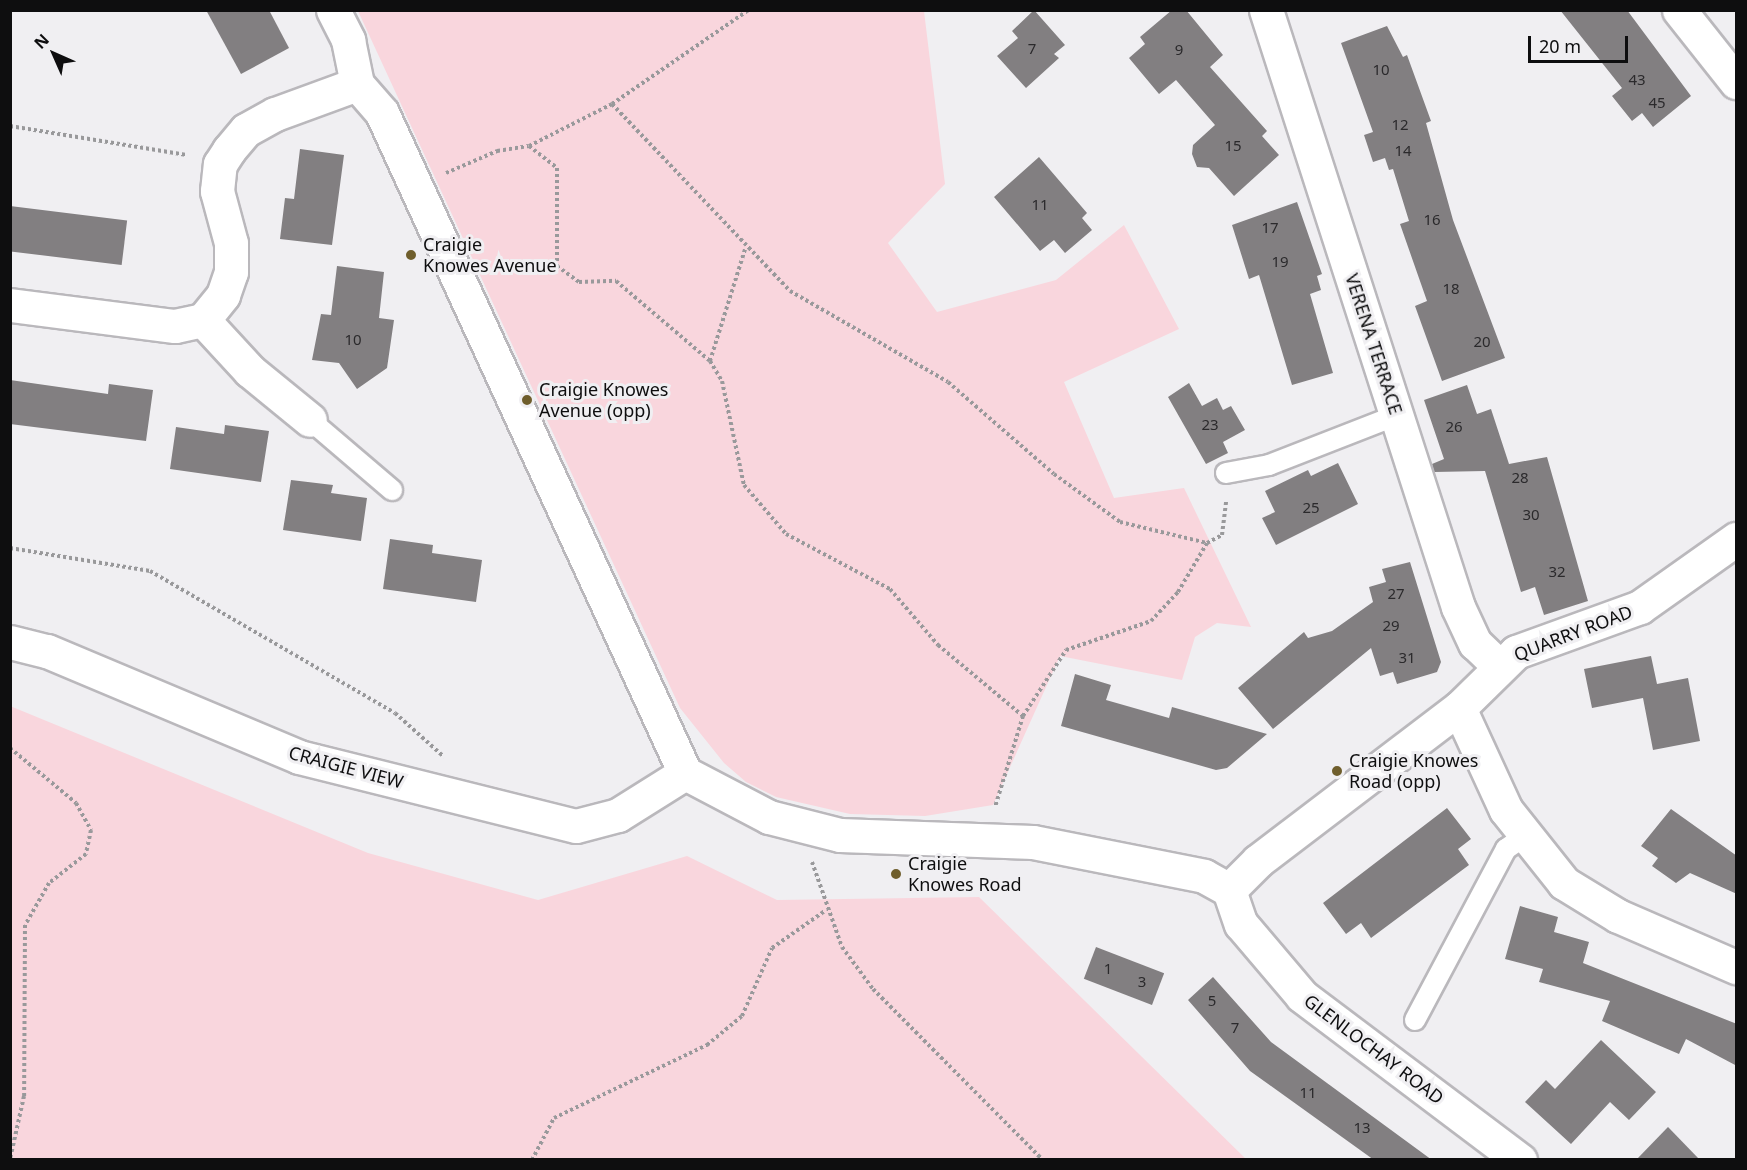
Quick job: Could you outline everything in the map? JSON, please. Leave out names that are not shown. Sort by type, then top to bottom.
[{"type":"street","points":[[333,10],[348,40],[357,84],[381,113],[685,774],[769,817],[840,835],[991,840],[1162,867],[1204,876],[1228,890],[1459,708],[1499,666]]},
{"type":"street","name":"VERENA TERRACE","points":[[1266,10],[1458,607],[1475,643],[1499,666]]},
{"type":"street","points":[[1679,10],[1737,82]]},
{"type":"street","points":[[10,305],[175,326],[203,320],[224,295],[231,272],[231,243],[217,191],[220,164],[228,150],[246,130],[275,114],[357,84]]},
{"type":"street","points":[[203,320],[250,372],[310,420]]},
{"type":"street","name":"QUARRY ROAD","points":[[1499,666],[1516,652],[1640,607],[1737,539]]},
{"type":"street","name":"CRAIGIE VIEW","points":[[10,642],[47,651],[299,757],[576,826],[618,815],[685,774]]},
{"type":"street","points":[[1459,708],[1523,837],[1564,883],[1618,916],[1737,967]]},
{"type":"street","name":"GLENLOCHAY ROAD","points":[[1228,890],[1241,924],[1302,996],[1520,1160]]},
{"type":"lane","points":[[1226,473],[1269,465],[1396,415]]},
{"type":"lane","points":[[310,420],[392,490]]},
{"type":"lane","points":[[1415,1020],[1506,849],[1523,837]]},
{"type":"path","points":[[415,186],[497,151],[529,146],[612,104],[749,10]]},
{"type":"path","points":[[612,104],[745,249],[790,291],[948,382],[1054,474],[1120,522],[1207,543]]},
{"type":"path","points":[[10,126],[178,152]]},
{"type":"path","points":[[529,146],[557,168],[557,266],[579,282],[616,281],[710,361],[722,381],[744,484],[786,534],[890,589],[938,645],[1023,716]]},
{"type":"path","points":[[710,361],[745,249]]},
{"type":"path","points":[[991,840],[995,802],[1023,716],[1066,650],[1099,634],[1151,621],[1178,592],[1207,543],[1222,535],[1235,479],[1269,465]]},
{"type":"path","points":[[10,548],[150,570],[395,713],[452,764]]},
{"type":"path","points":[[10,748],[76,803],[90,830],[87,854],[49,883],[25,925],[24,1096],[10,1159]]},
{"type":"path","points":[[800,825],[826,910],[842,947],[873,989],[1043,1160]]},
{"type":"path","points":[[532,1160],[554,1118],[707,1045],[742,1016],[772,948],[826,910]]},
{"type":"shaded area","points":[[358,11],[924,11],[945,184],[888,243],[937,312],[1056,280],[1124,225],[1179,329],[1064,382],[1114,498],[1184,488],[1251,627],[1217,623],[1195,637],[1182,680],[1060,656],[993,805],[925,816],[850,814],[776,797],[746,782],[724,763],[680,708]]},
{"type":"shaded area","points":[[10,706],[368,853],[538,900],[687,856],[777,900],[979,897],[1246,1159],[11,1159]]},
{"type":"building","points":[[206,10],[269,10],[289,48],[241,74]]},
{"type":"building","points":[[1034,10],[1065,45],[1054,54],[1059,58],[1026,88],[997,56],[1018,38],[1012,31]]},
{"type":"building","points":[[1172,10],[1186,10],[1223,55],[1210,67],[1267,131],[1262,136],[1279,155],[1234,196],[1209,168],[1197,167],[1192,154],[1193,145],[1215,125],[1176,80],[1159,94],[1129,58],[1145,44],[1140,37]]},
{"type":"building","points":[[1560,10],[1627,10],[1691,96],[1653,127],[1642,113],[1632,121],[1612,96],[1622,88]]},
{"type":"building","points":[[1387,26],[1403,57],[1407,55],[1431,121],[1426,123],[1453,220],[1505,358],[1442,381],[1415,306],[1427,301],[1400,224],[1409,221],[1393,169],[1389,170],[1385,158],[1373,162],[1364,135],[1373,132],[1341,43]]},
{"type":"building","points":[[300,149],[344,155],[332,245],[280,239],[285,198],[294,199]]},
{"type":"building","points":[[1039,157],[1087,213],[1082,218],[1092,230],[1065,253],[1054,240],[1040,251],[994,197]]},
{"type":"building","points":[[1297,202],[1322,274],[1317,276],[1321,290],[1310,294],[1333,373],[1292,385],[1259,275],[1249,279],[1232,225]]},
{"type":"building","points":[[10,206],[127,220],[122,265],[10,251]]},
{"type":"building","points":[[337,266],[384,272],[379,318],[394,320],[387,368],[357,389],[339,363],[312,360],[321,314],[331,315]]},
{"type":"building","points":[[10,380],[108,394],[109,384],[153,390],[146,441],[10,424]]},
{"type":"building","points":[[1189,383],[1202,406],[1217,398],[1223,410],[1231,406],[1245,430],[1223,442],[1228,453],[1206,464],[1168,397]]},
{"type":"building","points":[[1467,385],[1477,414],[1491,409],[1509,464],[1547,457],[1588,601],[1544,615],[1535,587],[1521,592],[1485,471],[1434,472],[1432,464],[1444,459],[1424,400]]},
{"type":"building","points":[[225,425],[269,431],[261,482],[170,469],[176,427],[224,434]]},
{"type":"building","points":[[1338,463],[1358,504],[1276,545],[1262,518],[1275,512],[1265,491],[1308,470],[1311,476]]},
{"type":"building","points":[[291,480],[333,485],[331,493],[367,498],[361,541],[283,530]]},
{"type":"building","points":[[390,539],[433,545],[432,553],[482,560],[476,602],[383,589]]},
{"type":"building","points":[[1410,562],[1441,662],[1437,672],[1397,684],[1393,672],[1380,676],[1371,648],[1273,729],[1238,688],[1304,632],[1308,638],[1332,631],[1373,602],[1369,587],[1386,582],[1382,569]]},
{"type":"building","points":[[1651,656],[1657,684],[1688,678],[1700,741],[1653,750],[1643,698],[1592,708],[1584,669]]},
{"type":"building","points":[[1075,674],[1111,685],[1106,700],[1169,718],[1172,707],[1267,734],[1227,768],[1216,770],[1061,726]]},
{"type":"building","points":[[1447,808],[1471,839],[1458,849],[1469,865],[1371,938],[1361,923],[1346,934],[1323,903]]},
{"type":"building","points":[[1671,809],[1737,856],[1737,894],[1690,873],[1676,883],[1652,866],[1658,858],[1641,846]]},
{"type":"building","points":[[1520,906],[1558,917],[1554,932],[1589,942],[1583,963],[1737,1024],[1737,1066],[1686,1039],[1679,1054],[1602,1021],[1610,1001],[1539,982],[1543,969],[1505,959]]},
{"type":"building","points":[[1096,947],[1164,973],[1152,1005],[1084,979]]},
{"type":"building","points":[[1213,977],[1271,1042],[1432,1160],[1374,1160],[1250,1071],[1188,1000]]},
{"type":"building","points":[[1601,1040],[1656,1092],[1629,1120],[1610,1102],[1571,1144],[1525,1102],[1546,1080],[1555,1089]]},
{"type":"building","points":[[1668,1127],[1700,1160],[1636,1160]]},
{"type":"place","name":"Craigie Knowes Avenue","points":[[411,255]]},
{"type":"place","name":"Craigie Knowes Avenue (opp)","points":[[527,400]]},
{"type":"place","name":"Craigie Knowes Road (opp)","points":[[1337,771]]},
{"type":"place","name":"Craigie Knowes Road","points":[[896,874]]}]
